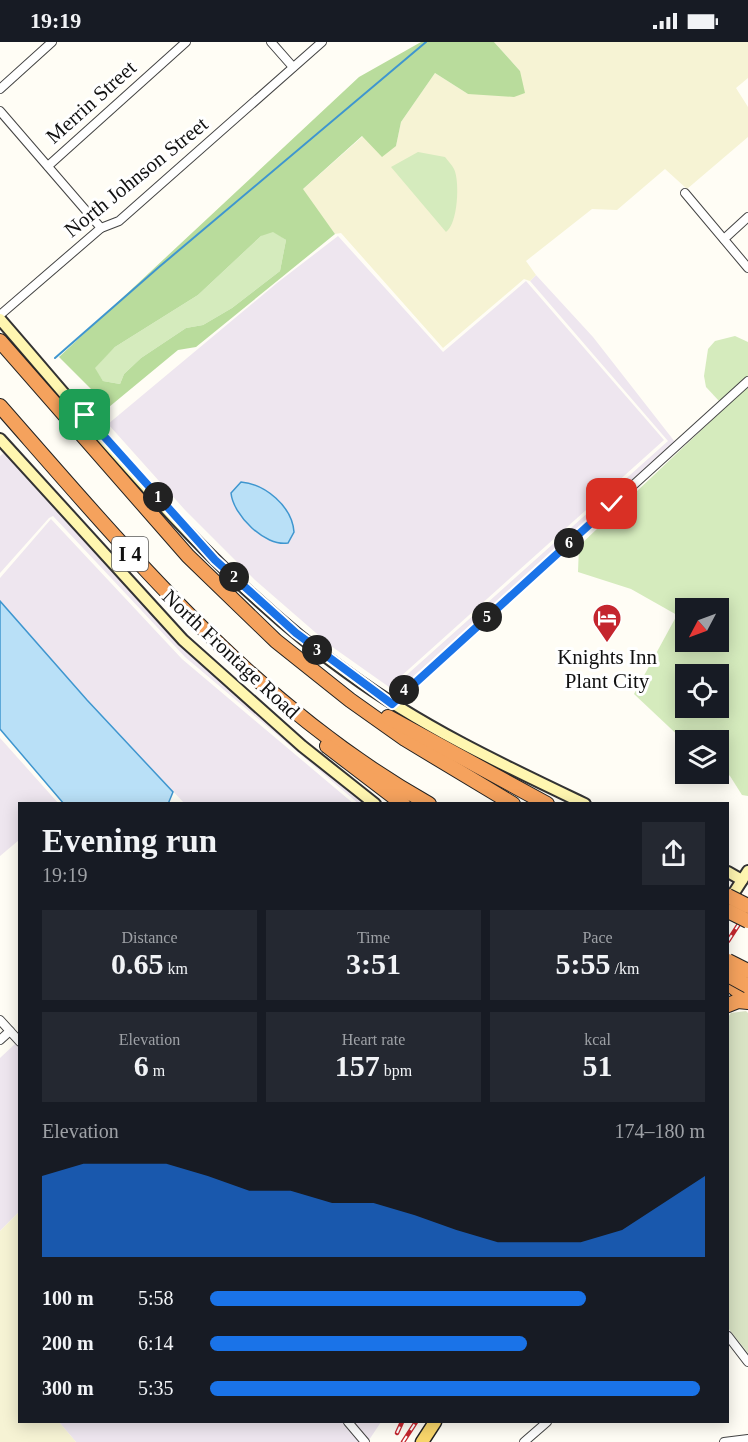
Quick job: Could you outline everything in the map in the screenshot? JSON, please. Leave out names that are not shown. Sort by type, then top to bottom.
[{"type":"highway","name":"I 4","points":[[0,341],[188,556],[276,641],[328,684],[405,739],[510,802]]},
{"type":"highway","name":"I 4","points":[[0,406],[159,586],[206,633],[272,692],[337,743],[426,802]]},
{"type":"highway","points":[[328,684],[543,802]]},
{"type":"highway","points":[[272,692],[317,737],[400,802]]},
{"type":"highway","points":[[729,896],[748,906]]},
{"type":"highway","points":[[729,912],[748,921]]},
{"type":"highway","points":[[729,962],[748,971]]},
{"type":"highway","points":[[729,1005],[738,1001],[740,986]]},
{"type":"main road","points":[[729,1000],[740,986],[748,960]]},
{"type":"main road","points":[[422,1442],[434,1423]]},
{"type":"street","points":[[0,89],[52,42]]},
{"type":"street","name":"Merrin Street","points":[[48,166],[186,42]]},
{"type":"street","points":[[271,42],[293,67]]},
{"type":"street","name":"North Johnson Street","points":[[0,317],[101,228],[119,220],[322,42]]},
{"type":"street","points":[[0,111],[101,228]]},
{"type":"street","points":[[685,193],[748,268]]},
{"type":"street","points":[[724,239],[748,217]]},
{"type":"street","points":[[0,317],[215,560],[296,633],[392,704],[467,747],[581,802]]},
{"type":"street","points":[[392,704],[748,381]]},
{"type":"street","name":"North Frontage Road","points":[[0,439],[183,640],[302,746],[372,802]]},
{"type":"street","points":[[729,872],[745,875],[729,900]]},
{"type":"street","points":[[0,1020],[18,1040]]},
{"type":"street","points":[[0,1040],[9,1031]]},
{"type":"street","points":[[731,1346],[748,1362]]},
{"type":"street","points":[[349,1423],[365,1442]]},
{"type":"street","points":[[524,1442],[546,1423]]},
{"type":"street","points":[[724,1442],[748,1439]]},
{"type":"shaded area","points":[[494,42],[748,42],[748,78],[736,88],[748,107],[748,137],[687,189],[665,169],[617,210],[592,209],[526,261],[536,275],[530,281],[524,279],[443,348],[341,233],[335,234],[302,190],[363,136],[396,146],[401,122],[435,73],[468,94],[520,71]]},
{"type":"shaded area","points":[[338,236],[443,352],[526,281],[664,440],[389,687],[331,646],[255,580],[185,510],[108,424],[277,283]]},
{"type":"shaded area","points":[[536,275],[593,337],[675,442],[396,692],[391,689],[668,441],[530,281]]},
{"type":"shaded area","points":[[5,452],[180,644],[366,802],[357,802],[185,657],[53,516],[0,573],[0,456]]},
{"type":"shaded area","points":[[51,519],[182,659],[352,802],[183,802],[87,700],[0,601],[0,578]]},
{"type":"shaded area","points":[[0,738],[57,802],[18,802],[18,841],[0,856]]},
{"type":"shaded area","points":[[15,1044],[18,1047],[18,1213],[0,1231],[0,1058]]},
{"type":"shaded area","points":[[18,1213],[18,1423],[60,1423],[76,1442],[0,1442],[0,1231]]},
{"type":"shaded area","points":[[60,1423],[344,1423],[360,1442],[76,1442]]},
{"type":"shaded area","points":[[355,1423],[380,1423],[369,1440]]},
{"type":"green space","points":[[421,42],[494,42],[520,71],[525,93],[514,97],[468,94],[435,73],[401,122],[396,146],[382,157],[362,136],[303,189],[335,234],[196,347],[178,350],[109,407],[59,357],[359,77]],"holes":[[[273,232],[286,240],[280,271],[232,308],[203,325],[186,328],[141,358],[124,374],[120,384],[103,381],[95,368],[115,347],[198,295],[261,236]]]},
{"type":"green space","points":[[418,152],[445,157],[454,169],[457,202],[453,220],[446,232],[391,167]]},
{"type":"green space","points":[[273,231],[286,240],[280,271],[232,308],[203,325],[186,328],[141,358],[124,374],[120,384],[103,381],[94,368],[115,347],[198,295],[262,235]]},
{"type":"green space","points":[[735,336],[748,342],[748,376],[720,402],[706,387],[704,376],[708,349],[715,341]]},
{"type":"green space","points":[[748,386],[748,796],[742,795],[729,775],[729,730],[675,730],[675,733],[634,694],[675,619],[675,652],[729,652],[729,598],[675,598],[675,614],[631,589],[578,572],[579,546]]},
{"type":"green space","points":[[746,1011],[748,1013],[748,1353],[729,1329],[729,1016],[731,1013]]},
{"type":"water","points":[[241,482],[259,487],[283,505],[292,522],[294,532],[288,543],[279,543],[260,535],[244,520],[233,502],[231,493]]},
{"type":"water","points":[[0,601],[87,700],[173,792],[169,802],[62,802],[0,729]]},
{"type":"waterway","points":[[55,358],[159,267],[426,42]]},
{"type":"railway","points":[[729,939],[748,910]]},
{"type":"railway","points":[[397,1433],[402,1423]]},
{"type":"railway","points":[[403,1442],[415,1423]]},
{"type":"place","name":"Knights Inn Plant City","points":[[607,644]]},
{"type":"route","points":[[85,415],[215,560],[296,633],[346,673],[392,704],[399,695],[612,504]]}]
